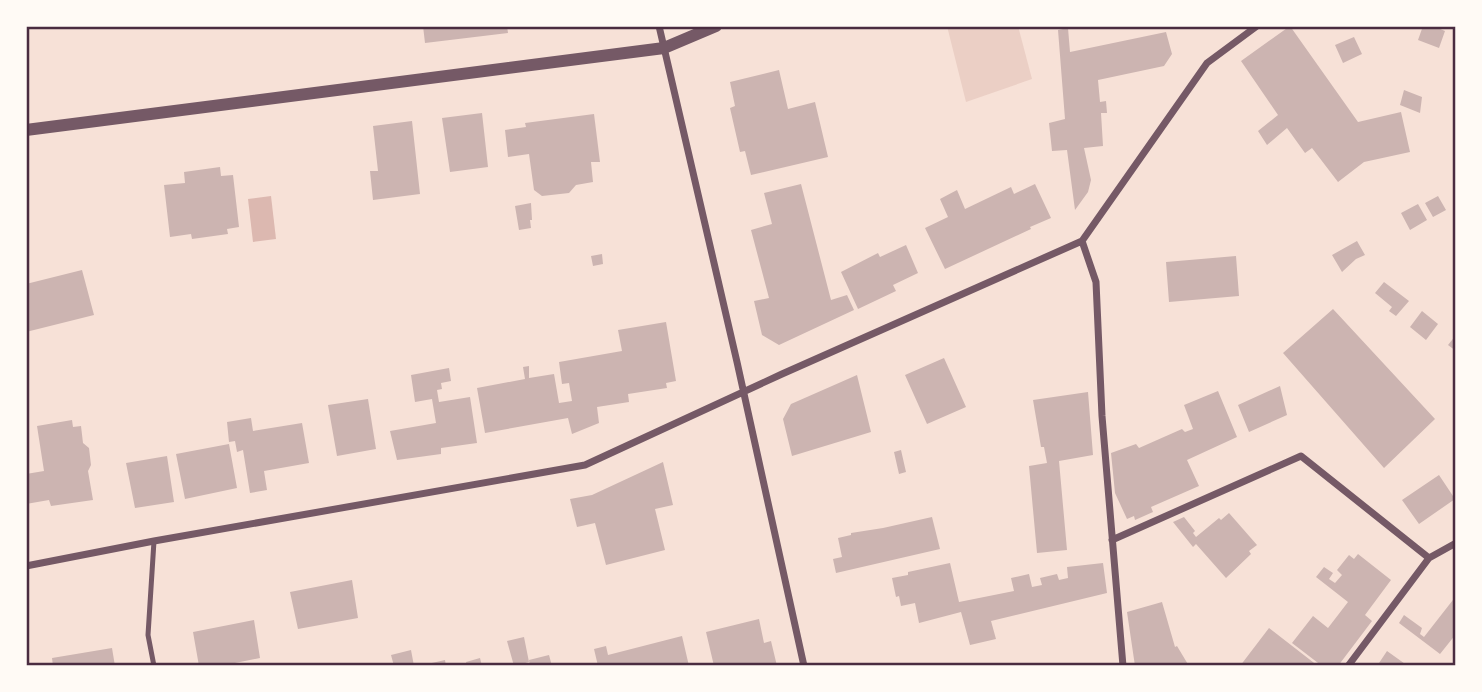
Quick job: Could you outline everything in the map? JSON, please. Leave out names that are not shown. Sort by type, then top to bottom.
[{"type":"street","points":[[659,26],[804,666]]},
{"type":"street","points":[[26,130],[664,48],[716,26]]},
{"type":"street","points":[[26,566],[585,465],[1082,241],[1207,63],[1257,26]]},
{"type":"street","points":[[1082,241],[1096,282],[1102,416],[1123,666]]},
{"type":"street","points":[[1112,540],[1301,456],[1429,558]]},
{"type":"street","points":[[1348,666],[1429,558],[1456,543]]},
{"type":"lane","points":[[154,541],[148,635],[154,666]]},
{"type":"shaded area","points":[[947,26],[1018,26],[1032,79],[966,102]]},
{"type":"shaded area","points":[[271,196],[276,239],[253,242],[248,199]]},
{"type":"building","points":[[423,26],[507,26],[508,33],[425,43]]},
{"type":"building","points":[[1290,26],[1358,122],[1401,112],[1410,152],[1364,162],[1338,182],[1312,148],[1305,153],[1287,128],[1267,145],[1258,131],[1278,115],[1241,61]]},
{"type":"building","points":[[1423,26],[1433,26],[1445,31],[1439,48],[1418,40]]},
{"type":"building","points":[[1068,28],[1070,52],[1166,32],[1172,54],[1164,66],[1098,80],[1100,102],[1106,101],[1107,113],[1101,113],[1103,146],[1084,148],[1091,180],[1088,192],[1075,210],[1067,150],[1052,151],[1049,123],[1065,119],[1058,30]]},
{"type":"building","points":[[1354,37],[1362,54],[1343,63],[1335,45]]},
{"type":"building","points":[[779,70],[788,109],[815,102],[828,157],[751,175],[745,151],[740,152],[730,108],[735,106],[730,82]]},
{"type":"building","points":[[1404,90],[1422,97],[1420,113],[1400,105]]},
{"type":"building","points":[[482,113],[488,167],[450,172],[442,118]]},
{"type":"building","points":[[594,114],[600,162],[591,162],[593,182],[576,185],[569,193],[542,196],[534,190],[529,154],[508,157],[505,130],[526,127],[525,123]]},
{"type":"building","points":[[412,121],[420,194],[373,200],[370,171],[378,171],[373,126]]},
{"type":"building","points":[[220,167],[221,176],[233,175],[239,227],[227,229],[228,234],[192,239],[191,234],[170,237],[164,185],[185,183],[184,172]]},
{"type":"building","points":[[801,184],[831,300],[847,295],[854,310],[779,345],[762,335],[754,301],[769,298],[751,230],[772,224],[764,193]]},
{"type":"building","points":[[1035,184],[1051,218],[945,269],[925,228],[948,217],[940,199],[957,190],[965,209],[1011,187],[1014,194]]},
{"type":"building","points":[[1438,196],[1446,210],[1433,217],[1425,203]]},
{"type":"building","points":[[531,203],[531,228],[519,230],[515,206]]},
{"type":"building","points":[[1418,204],[1427,220],[1410,230],[1401,213]]},
{"type":"building","points":[[1357,241],[1365,255],[1356,259],[1342,272],[1332,255]]},
{"type":"building","points":[[906,245],[918,273],[893,285],[896,291],[858,309],[841,272],[878,253],[880,257]]},
{"type":"building","points":[[602,254],[603,264],[593,266],[591,256]]},
{"type":"building","points":[[1236,256],[1239,296],[1169,302],[1166,262]]},
{"type":"building","points":[[82,270],[94,315],[26,332],[26,284]]},
{"type":"building","points":[[1384,282],[1409,301],[1396,316],[1389,311],[1392,307],[1375,293]]},
{"type":"building","points":[[1333,309],[1435,419],[1384,468],[1283,353]]},
{"type":"building","points":[[1422,311],[1438,324],[1426,340],[1410,327]]},
{"type":"building","points":[[666,322],[676,381],[666,383],[667,388],[628,394],[629,402],[597,407],[599,423],[572,434],[568,418],[485,433],[477,388],[525,379],[523,367],[529,366],[529,378],[554,374],[559,403],[572,401],[569,383],[562,384],[559,362],[622,351],[618,330]]},
{"type":"building","points":[[1456,335],[1456,351],[1448,345]]},
{"type":"building","points":[[944,358],[966,407],[927,424],[905,375]]},
{"type":"building","points":[[449,368],[451,381],[441,383],[442,389],[437,390],[439,402],[470,397],[477,443],[441,448],[441,454],[397,460],[390,431],[436,423],[432,399],[415,402],[411,375]]},
{"type":"building","points":[[857,375],[871,432],[792,456],[783,419],[791,404]]},
{"type":"building","points":[[1280,386],[1287,415],[1249,432],[1238,405]]},
{"type":"building","points":[[1218,391],[1237,437],[1187,460],[1199,486],[1151,507],[1153,512],[1135,520],[1134,516],[1127,519],[1115,493],[1111,453],[1136,444],[1139,448],[1182,429],[1185,432],[1193,429],[1184,405]]},
{"type":"building","points":[[1088,392],[1093,455],[1059,461],[1067,550],[1037,553],[1029,466],[1047,463],[1044,447],[1041,447],[1033,400]]},
{"type":"building","points":[[368,399],[376,449],[337,456],[328,405]]},
{"type":"building","points":[[251,418],[253,431],[302,423],[309,463],[264,471],[267,490],[250,493],[243,450],[237,452],[235,441],[229,442],[227,422]]},
{"type":"building","points":[[72,420],[73,427],[81,426],[83,443],[89,448],[91,465],[88,471],[93,500],[51,506],[49,500],[26,504],[26,474],[44,471],[37,426]]},
{"type":"building","points":[[229,444],[237,488],[185,499],[176,454]]},
{"type":"building","points":[[901,450],[906,472],[899,474],[894,452]]},
{"type":"building","points":[[167,456],[174,502],[135,508],[126,463]]},
{"type":"building","points":[[663,462],[673,505],[655,509],[665,550],[606,565],[595,523],[577,527],[570,499],[592,495]]},
{"type":"building","points":[[1439,475],[1455,499],[1419,524],[1402,500]]},
{"type":"building","points":[[1229,513],[1257,545],[1226,578],[1196,544],[1193,547],[1173,522],[1184,517],[1195,531],[1193,533],[1196,537]]},
{"type":"building","points":[[932,517],[940,549],[836,573],[833,559],[842,557],[838,538]]},
{"type":"building","points":[[1358,554],[1391,580],[1365,615],[1372,621],[1338,666],[1322,666],[1292,643],[1313,616],[1328,628],[1348,602],[1316,577],[1324,567],[1333,573],[1329,579],[1335,583],[1342,575],[1337,570],[1349,555],[1354,559]]},
{"type":"building","points":[[950,563],[959,602],[1014,591],[1011,578],[1029,574],[1032,587],[1042,585],[1040,578],[1057,574],[1059,580],[1068,578],[1067,567],[1103,563],[1107,593],[991,621],[996,639],[970,645],[961,612],[919,623],[915,603],[901,606],[899,596],[896,597],[892,578]]},
{"type":"building","points":[[352,580],[358,618],[298,629],[290,592]]},
{"type":"building","points":[[1456,596],[1456,634],[1440,654],[1399,623],[1404,615],[1422,628],[1420,634],[1424,637]]},
{"type":"building","points":[[1162,602],[1175,647],[1177,646],[1189,666],[1135,666],[1127,612]]},
{"type":"building","points":[[759,619],[764,643],[771,641],[777,666],[714,666],[706,632]]},
{"type":"building","points":[[254,620],[260,658],[220,666],[199,666],[193,632]]},
{"type":"building","points":[[1269,628],[1318,666],[1240,666]]},
{"type":"building","points":[[682,636],[689,666],[598,666],[594,649],[606,646],[608,655]]},
{"type":"building","points":[[524,637],[529,662],[514,666],[507,641]]},
{"type":"building","points":[[112,648],[115,666],[53,666],[52,658]]},
{"type":"building","points":[[411,650],[414,666],[394,666],[391,655]]},
{"type":"building","points":[[1387,651],[1408,666],[1377,666]]},
{"type":"building","points":[[549,655],[552,666],[530,666],[529,660]]},
{"type":"building","points":[[480,658],[482,666],[467,666],[466,662]]},
{"type":"building","points":[[445,660],[446,666],[423,666],[423,665]]}]
